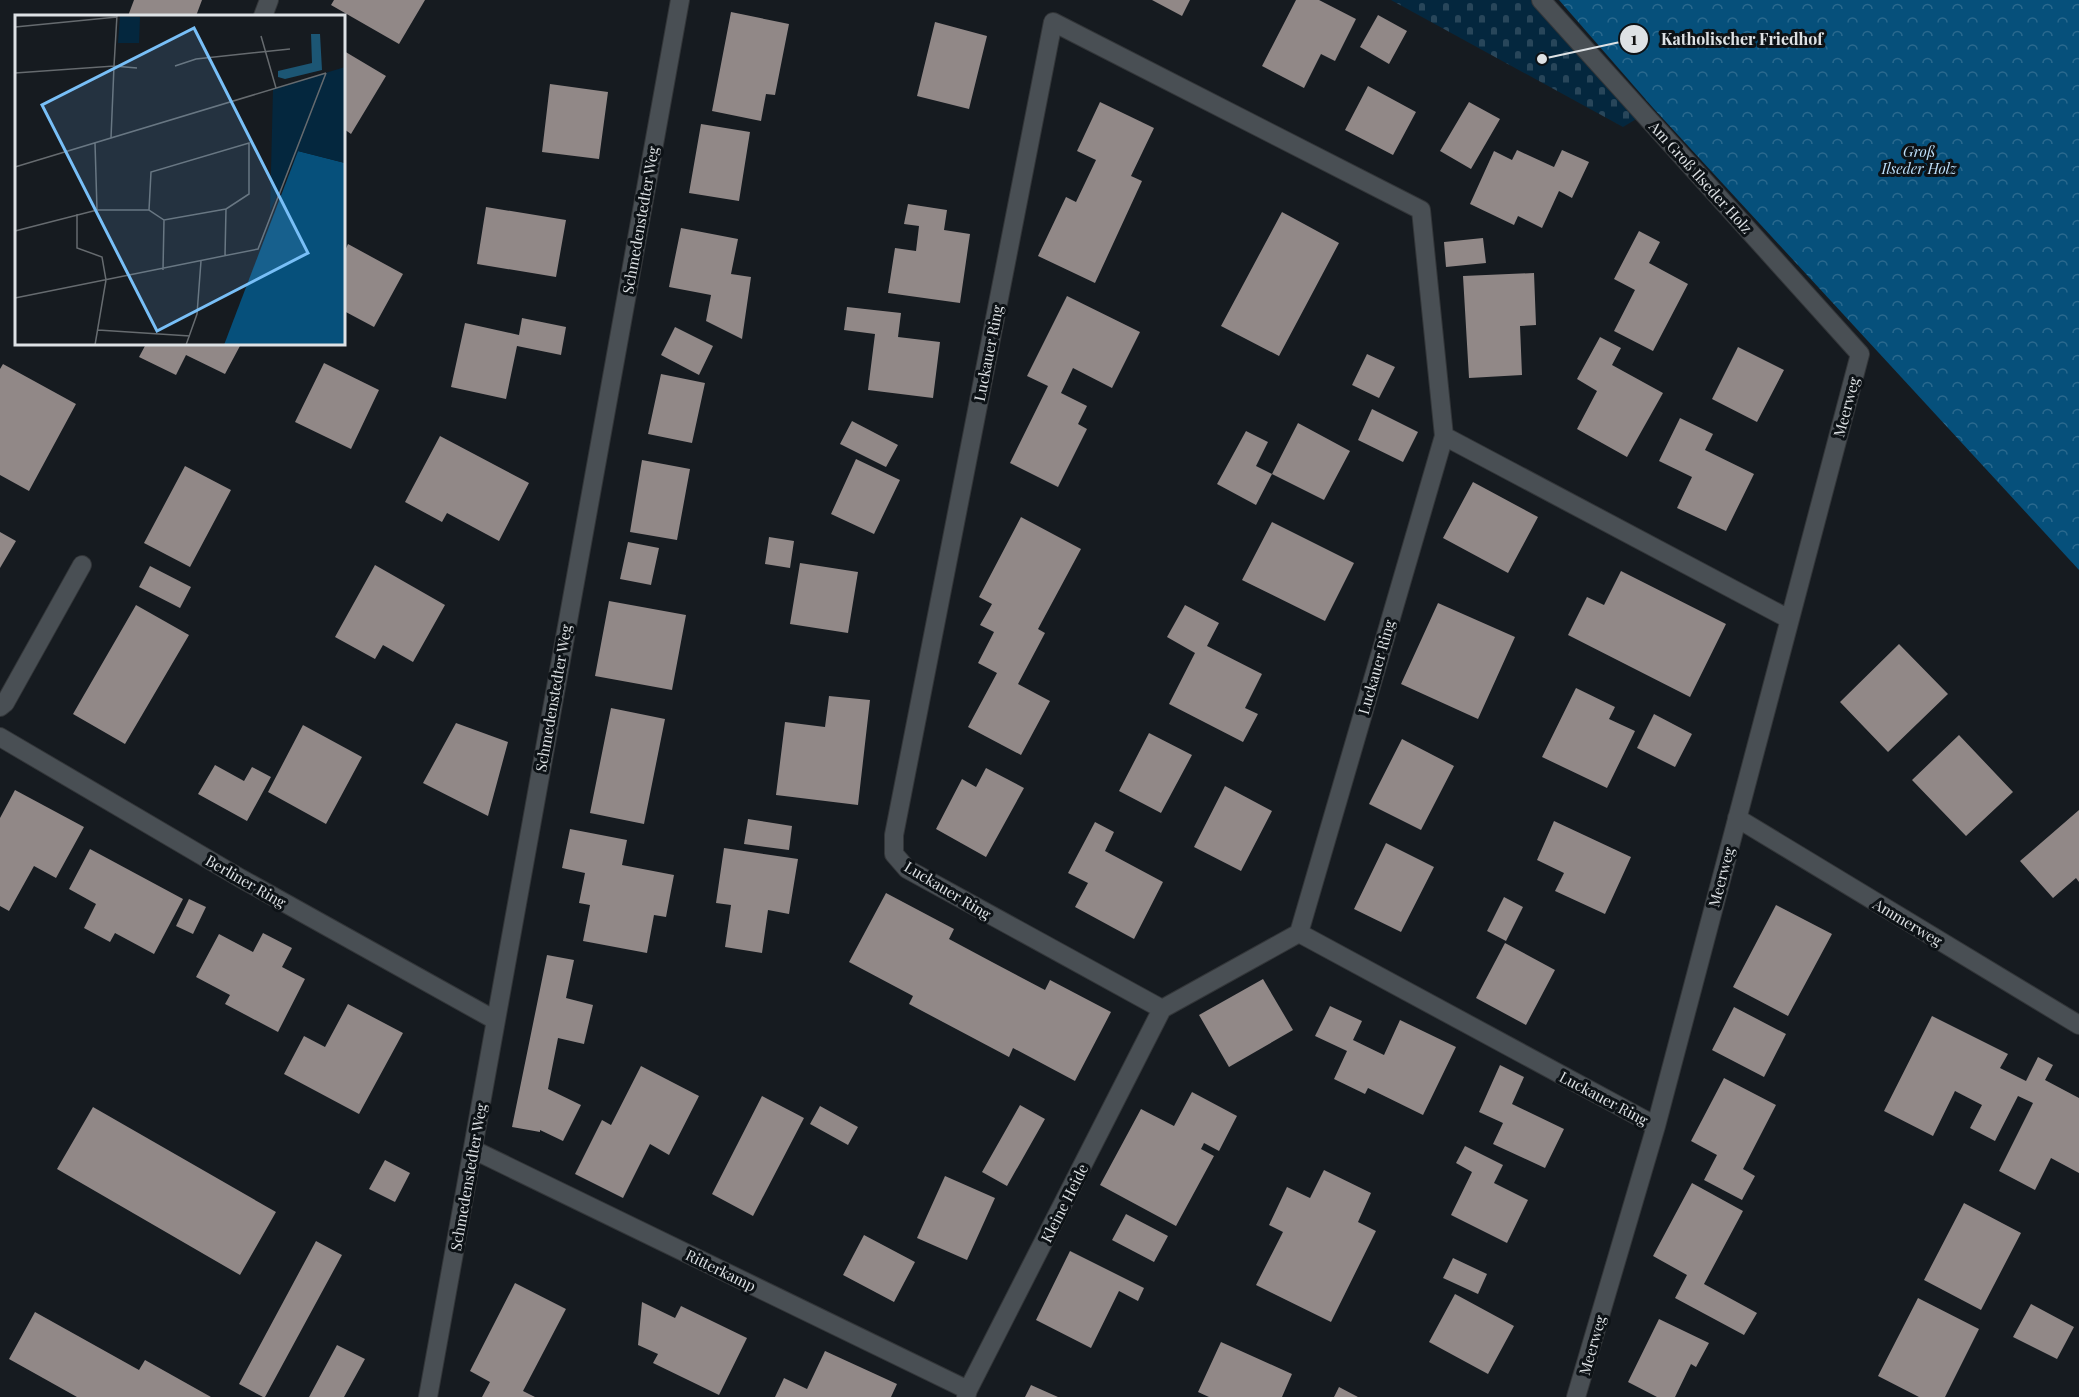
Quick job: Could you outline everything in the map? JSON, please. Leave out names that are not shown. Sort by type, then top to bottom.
[{"type":"street","points":[[263,15],[269,0]]},
{"type":"street","name":"Schmedenstedter Weg","points":[[428,1397],[680,0]]},
{"type":"street","name":"Am Groß Ilseder Holz","points":[[1541,0],[1860,354]]},
{"type":"street","name":"Luckauer Ring","points":[[1162,1009],[907,869],[894,854],[894,835],[1053,22],[1421,210],[1444,436],[1299,933],[1656,1126]]},
{"type":"street","name":"Meerweg","points":[[1576,1397],[1656,1126],[1860,354]]},
{"type":"street","points":[[1444,436],[1789,620]]},
{"type":"street","points":[[0,707],[5,703],[82,565]]},
{"type":"street","name":"Berliner Ring","points":[[0,737],[240,878],[495,1020]]},
{"type":"street","name":"Ammerweg","points":[[1737,818],[2079,1025]]},
{"type":"street","points":[[1162,1009],[1299,933]]},
{"type":"street","name":"Kleine Heide","points":[[968,1393],[1162,1009]]},
{"type":"street","name":"Ritterkamp","points":[[474,1150],[968,1393]]},
{"type":"green space","points":[[1391,0],[1534,0],[1638,118],[1623,127]]},
{"type":"green space","name":"Groß Ilseder Holz","points":[[1559,0],[2079,0],[2079,570],[1654,109]]},
{"type":"building","points":[[134,0],[202,0],[196,15],[128,15]]},
{"type":"building","points":[[334,0],[425,0],[399,44],[331,5]]},
{"type":"building","points":[[1152,0],[1190,0],[1182,16]]},
{"type":"building","points":[[1296,0],[1319,0],[1356,19],[1335,61],[1321,54],[1304,88],[1262,66]]},
{"type":"building","points":[[731,12],[789,24],[775,95],[766,94],[761,121],[712,111]]},
{"type":"building","points":[[1378,15],[1407,31],[1389,64],[1360,47]]},
{"type":"building","points":[[935,22],[987,36],[969,109],[917,96]]},
{"type":"building","points":[[345,52],[386,76],[351,134],[345,130]]},
{"type":"building","points":[[550,84],[608,92],[599,159],[542,152]]},
{"type":"building","points":[[1368,86],[1416,112],[1393,155],[1345,130]]},
{"type":"building","points":[[1100,102],[1154,128],[1131,176],[1142,181],[1095,283],[1038,256],[1066,197],[1076,202],[1096,160],[1077,151]]},
{"type":"building","points":[[1469,102],[1500,119],[1471,169],[1440,151]]},
{"type":"building","points":[[701,124],[750,132],[739,201],[689,193]]},
{"type":"building","points":[[1517,150],[1554,167],[1562,150],[1589,162],[1572,198],[1559,191],[1542,228],[1518,216],[1514,225],[1470,204],[1494,151],[1512,160]]},
{"type":"building","points":[[908,204],[947,210],[944,230],[970,234],[960,303],[888,293],[895,248],[916,251],[919,226],[904,224]]},
{"type":"building","points":[[486,207],[566,220],[556,277],[477,264]]},
{"type":"building","points":[[1282,212],[1339,243],[1279,356],[1221,326]]},
{"type":"building","points":[[681,228],[738,239],[731,274],[751,277],[742,339],[706,321],[711,295],[669,287]]},
{"type":"building","points":[[1639,231],[1660,242],[1649,263],[1688,284],[1653,351],[1614,331],[1635,290],[1614,279]]},
{"type":"building","points":[[1483,238],[1486,263],[1446,267],[1444,242]]},
{"type":"building","points":[[348,244],[403,274],[374,327],[345,312],[345,251]]},
{"type":"building","points":[[1534,273],[1536,325],[1520,326],[1522,375],[1469,378],[1463,276]]},
{"type":"building","points":[[1067,296],[1140,332],[1112,388],[1073,368],[1061,393],[1087,406],[1078,424],[1087,429],[1058,487],[1010,463],[1048,386],[1027,376]]},
{"type":"building","points":[[847,307],[901,313],[898,337],[940,342],[933,398],[868,390],[875,334],[844,330]]},
{"type":"building","points":[[522,318],[566,327],[561,355],[517,346],[506,399],[451,387],[465,323],[519,335]]},
{"type":"building","points":[[675,327],[713,346],[699,375],[661,355]]},
{"type":"building","points":[[1600,337],[1621,348],[1612,365],[1663,393],[1627,457],[1577,429],[1597,391],[1577,379]]},
{"type":"building","points":[[145,345],[240,345],[225,374],[186,355],[176,375],[139,357]]},
{"type":"building","points":[[1738,347],[1784,370],[1757,422],[1712,399]]},
{"type":"building","points":[[1367,354],[1395,367],[1379,398],[1352,385]]},
{"type":"building","points":[[324,363],[379,390],[351,449],[295,422]]},
{"type":"building","points":[[3,364],[76,404],[29,491],[0,475],[0,369]]},
{"type":"building","points":[[661,374],[705,383],[692,443],[648,434]]},
{"type":"building","points":[[1372,409],[1418,432],[1403,462],[1358,440]]},
{"type":"building","points":[[1680,418],[1713,434],[1705,450],[1754,474],[1726,531],[1677,508],[1692,477],[1659,461]]},
{"type":"building","points":[[852,421],[898,445],[886,467],[840,444]]},
{"type":"building","points":[[1298,423],[1350,451],[1324,500],[1272,474]]},
{"type":"building","points":[[1246,431],[1268,442],[1256,466],[1272,474],[1256,505],[1217,484]]},
{"type":"building","points":[[440,436],[529,483],[499,541],[447,513],[442,522],[405,502]]},
{"type":"building","points":[[856,459],[900,480],[874,534],[831,514]]},
{"type":"building","points":[[642,460],[690,469],[677,540],[630,532]]},
{"type":"building","points":[[185,466],[231,490],[190,567],[144,543]]},
{"type":"building","points":[[1473,482],[1538,517],[1508,573],[1443,538]]},
{"type":"building","points":[[1021,517],[1081,549],[1038,629],[1045,633],[1018,684],[1050,701],[1021,755],[968,727],[997,673],[978,663],[994,632],[980,625],[992,604],[979,597]]},
{"type":"building","points":[[1272,522],[1354,563],[1325,621],[1242,580]]},
{"type":"building","points":[[0,532],[16,541],[0,568]]},
{"type":"building","points":[[769,537],[794,541],[790,568],[765,564]]},
{"type":"building","points":[[628,542],[659,548],[651,585],[620,579]]},
{"type":"building","points":[[800,563],[858,572],[848,633],[790,624]]},
{"type":"building","points":[[375,565],[445,605],[413,662],[383,645],[375,659],[335,637]]},
{"type":"building","points":[[150,566],[191,587],[180,608],[139,587]]},
{"type":"building","points":[[1621,571],[1726,624],[1690,697],[1568,635],[1587,597],[1604,605]]},
{"type":"building","points":[[609,601],[686,615],[672,690],[595,676]]},
{"type":"building","points":[[1438,603],[1515,637],[1478,719],[1401,684]]},
{"type":"building","points":[[136,605],[189,635],[125,744],[73,714]]},
{"type":"building","points":[[1185,605],[1219,623],[1207,646],[1262,674],[1245,708],[1258,714],[1243,742],[1169,704],[1195,653],[1167,637]]},
{"type":"building","points":[[1899,644],[1948,694],[1888,752],[1840,702]]},
{"type":"building","points":[[1576,688],[1615,707],[1609,719],[1635,731],[1607,788],[1542,757]]},
{"type":"building","points":[[829,696],[870,700],[858,805],[776,795],[785,722],[825,727]]},
{"type":"building","points":[[611,708],[665,719],[644,824],[590,813]]},
{"type":"building","points":[[1654,714],[1692,734],[1675,767],[1637,748]]},
{"type":"building","points":[[456,723],[508,742],[488,816],[423,783]]},
{"type":"building","points":[[303,725],[362,757],[326,824],[268,792]]},
{"type":"building","points":[[1149,733],[1192,755],[1161,813],[1119,791]]},
{"type":"building","points":[[1959,735],[2013,792],[1966,836],[1912,780]]},
{"type":"building","points":[[1402,739],[1454,766],[1421,830],[1369,804]]},
{"type":"building","points":[[215,765],[244,781],[252,767],[271,777],[247,821],[198,794]]},
{"type":"building","points":[[986,768],[1024,788],[986,857],[936,829],[962,779],[976,787]]},
{"type":"building","points":[[1225,786],[1272,811],[1241,871],[1194,847]]},
{"type":"building","points":[[15,790],[84,827],[56,878],[34,866],[9,911],[0,906],[0,818]]},
{"type":"building","points":[[2079,810],[2079,882],[2076,878],[2053,898],[2020,861]]},
{"type":"building","points":[[748,819],[792,826],[789,850],[744,844]]},
{"type":"building","points":[[1554,821],[1631,857],[1605,914],[1555,891],[1564,873],[1537,860]]},
{"type":"building","points":[[1095,822],[1114,832],[1105,851],[1163,882],[1134,939],[1075,907],[1088,883],[1068,873]]},
{"type":"building","points":[[570,829],[627,840],[622,865],[674,875],[666,917],[654,915],[647,953],[583,941],[590,905],[579,903],[585,873],[562,868]]},
{"type":"building","points":[[1386,843],[1434,867],[1401,932],[1354,909]]},
{"type":"building","points":[[724,848],[798,859],[789,914],[768,910],[762,953],[725,947],[731,905],[716,903]]},
{"type":"building","points":[[90,849],[183,899],[154,954],[115,933],[110,942],[84,928],[96,904],[69,889]]},
{"type":"building","points":[[886,893],[954,929],[949,939],[992,962],[1045,990],[1050,980],[1111,1012],[1075,1081],[1013,1048],[1009,1057],[909,1004],[913,996],[849,962]]},
{"type":"building","points":[[1504,897],[1523,907],[1506,941],[1487,931]]},
{"type":"building","points":[[189,899],[206,907],[193,934],[176,926]]},
{"type":"building","points":[[1776,905],[1832,934],[1788,1016],[1733,987]]},
{"type":"building","points":[[263,933],[292,948],[282,967],[305,979],[278,1032],[225,1004],[230,995],[196,977],[219,934],[253,952]]},
{"type":"building","points":[[1505,943],[1555,970],[1526,1025],[1476,998]]},
{"type":"building","points":[[547,955],[574,960],[566,998],[593,1005],[584,1044],[558,1038],[548,1089],[581,1105],[563,1141],[540,1130],[540,1132],[512,1127]]},
{"type":"building","points":[[1263,979],[1293,1030],[1229,1067],[1199,1015]]},
{"type":"building","points":[[348,1004],[403,1033],[359,1114],[284,1074],[304,1036],[325,1047]]},
{"type":"building","points":[[1330,1006],[1362,1021],[1353,1040],[1384,1055],[1400,1020],[1456,1047],[1423,1115],[1368,1088],[1365,1094],[1334,1079],[1347,1051],[1315,1036]]},
{"type":"building","points":[[1734,1007],[1786,1034],[1764,1077],[1712,1050]]},
{"type":"building","points":[[1932,1016],[2008,1054],[2000,1068],[2026,1081],[2038,1057],[2053,1065],[2045,1080],[2079,1098],[2079,1173],[2051,1158],[2035,1190],[1999,1171],[2033,1103],[2018,1096],[1995,1141],[1970,1128],[1982,1105],[1955,1091],[1933,1136],[1884,1111]]},
{"type":"building","points":[[1500,1065],[1524,1077],[1512,1104],[1564,1129],[1545,1168],[1493,1144],[1503,1123],[1479,1112]]},
{"type":"building","points":[[641,1066],[699,1096],[669,1155],[650,1144],[623,1198],[575,1174],[602,1120],[611,1125]]},
{"type":"building","points":[[1724,1078],[1776,1105],[1743,1169],[1755,1176],[1742,1200],[1704,1180],[1717,1155],[1691,1141]]},
{"type":"building","points":[[1192,1092],[1237,1116],[1219,1151],[1204,1143],[1201,1149],[1214,1156],[1176,1226],[1100,1185],[1141,1109],[1174,1126]]},
{"type":"building","points":[[762,1096],[804,1118],[753,1216],[712,1194]]},
{"type":"building","points":[[1020,1105],[1045,1119],[1007,1186],[982,1172]]},
{"type":"building","points":[[820,1106],[858,1127],[848,1145],[810,1124]]},
{"type":"building","points":[[93,1107],[276,1212],[240,1275],[57,1169]]},
{"type":"building","points":[[1465,1146],[1503,1165],[1494,1183],[1528,1200],[1507,1243],[1451,1215],[1472,1172],[1456,1163]]},
{"type":"building","points":[[385,1160],[410,1173],[395,1202],[369,1189]]},
{"type":"building","points":[[1324,1170],[1371,1193],[1358,1222],[1376,1231],[1331,1322],[1256,1285],[1283,1232],[1269,1225],[1287,1187],[1310,1198]]},
{"type":"building","points":[[945,1176],[995,1198],[967,1260],[917,1238]]},
{"type":"building","points":[[1692,1183],[1743,1211],[1704,1284],[1757,1313],[1744,1335],[1675,1298],[1687,1275],[1653,1256]]},
{"type":"building","points":[[1964,1203],[2021,1233],[1981,1310],[1924,1280]]},
{"type":"building","points":[[1126,1214],[1168,1236],[1154,1262],[1112,1240]]},
{"type":"building","points":[[864,1235],[915,1262],[894,1302],[843,1275]]},
{"type":"building","points":[[316,1241],[342,1255],[263,1397],[239,1384]]},
{"type":"building","points":[[1070,1251],[1144,1288],[1138,1301],[1119,1291],[1091,1348],[1036,1320]]},
{"type":"building","points":[[1453,1258],[1487,1274],[1478,1294],[1443,1278]]},
{"type":"building","points":[[515,1283],[566,1309],[523,1391],[535,1397],[482,1397],[490,1382],[470,1371]]},
{"type":"building","points":[[1455,1294],[1514,1326],[1488,1374],[1429,1342]]},
{"type":"building","points":[[1918,1298],[1979,1329],[1945,1397],[1919,1397],[1878,1376]]},
{"type":"building","points":[[642,1302],[675,1318],[681,1306],[747,1338],[719,1395],[653,1363],[658,1354],[638,1345]]},
{"type":"building","points":[[2031,1304],[2074,1327],[2057,1359],[2013,1337]]},
{"type":"building","points":[[35,1312],[139,1370],[145,1360],[211,1397],[77,1397],[9,1359]]},
{"type":"building","points":[[1659,1319],[1709,1343],[1696,1367],[1691,1364],[1675,1397],[1657,1397],[1628,1382]]},
{"type":"building","points":[[1221,1342],[1292,1374],[1282,1397],[1209,1397],[1198,1392]]},
{"type":"building","points":[[337,1345],[365,1359],[344,1397],[309,1397]]},
{"type":"building","points":[[825,1351],[897,1384],[891,1397],[775,1397],[784,1378],[807,1389]]},
{"type":"building","points":[[1031,1385],[1058,1397],[1025,1397]]},
{"type":"building","points":[[1339,1387],[1358,1397],[1334,1397]]},
{"type":"place","name":"Katholischer Friedhof","points":[[1542,59]]}]
